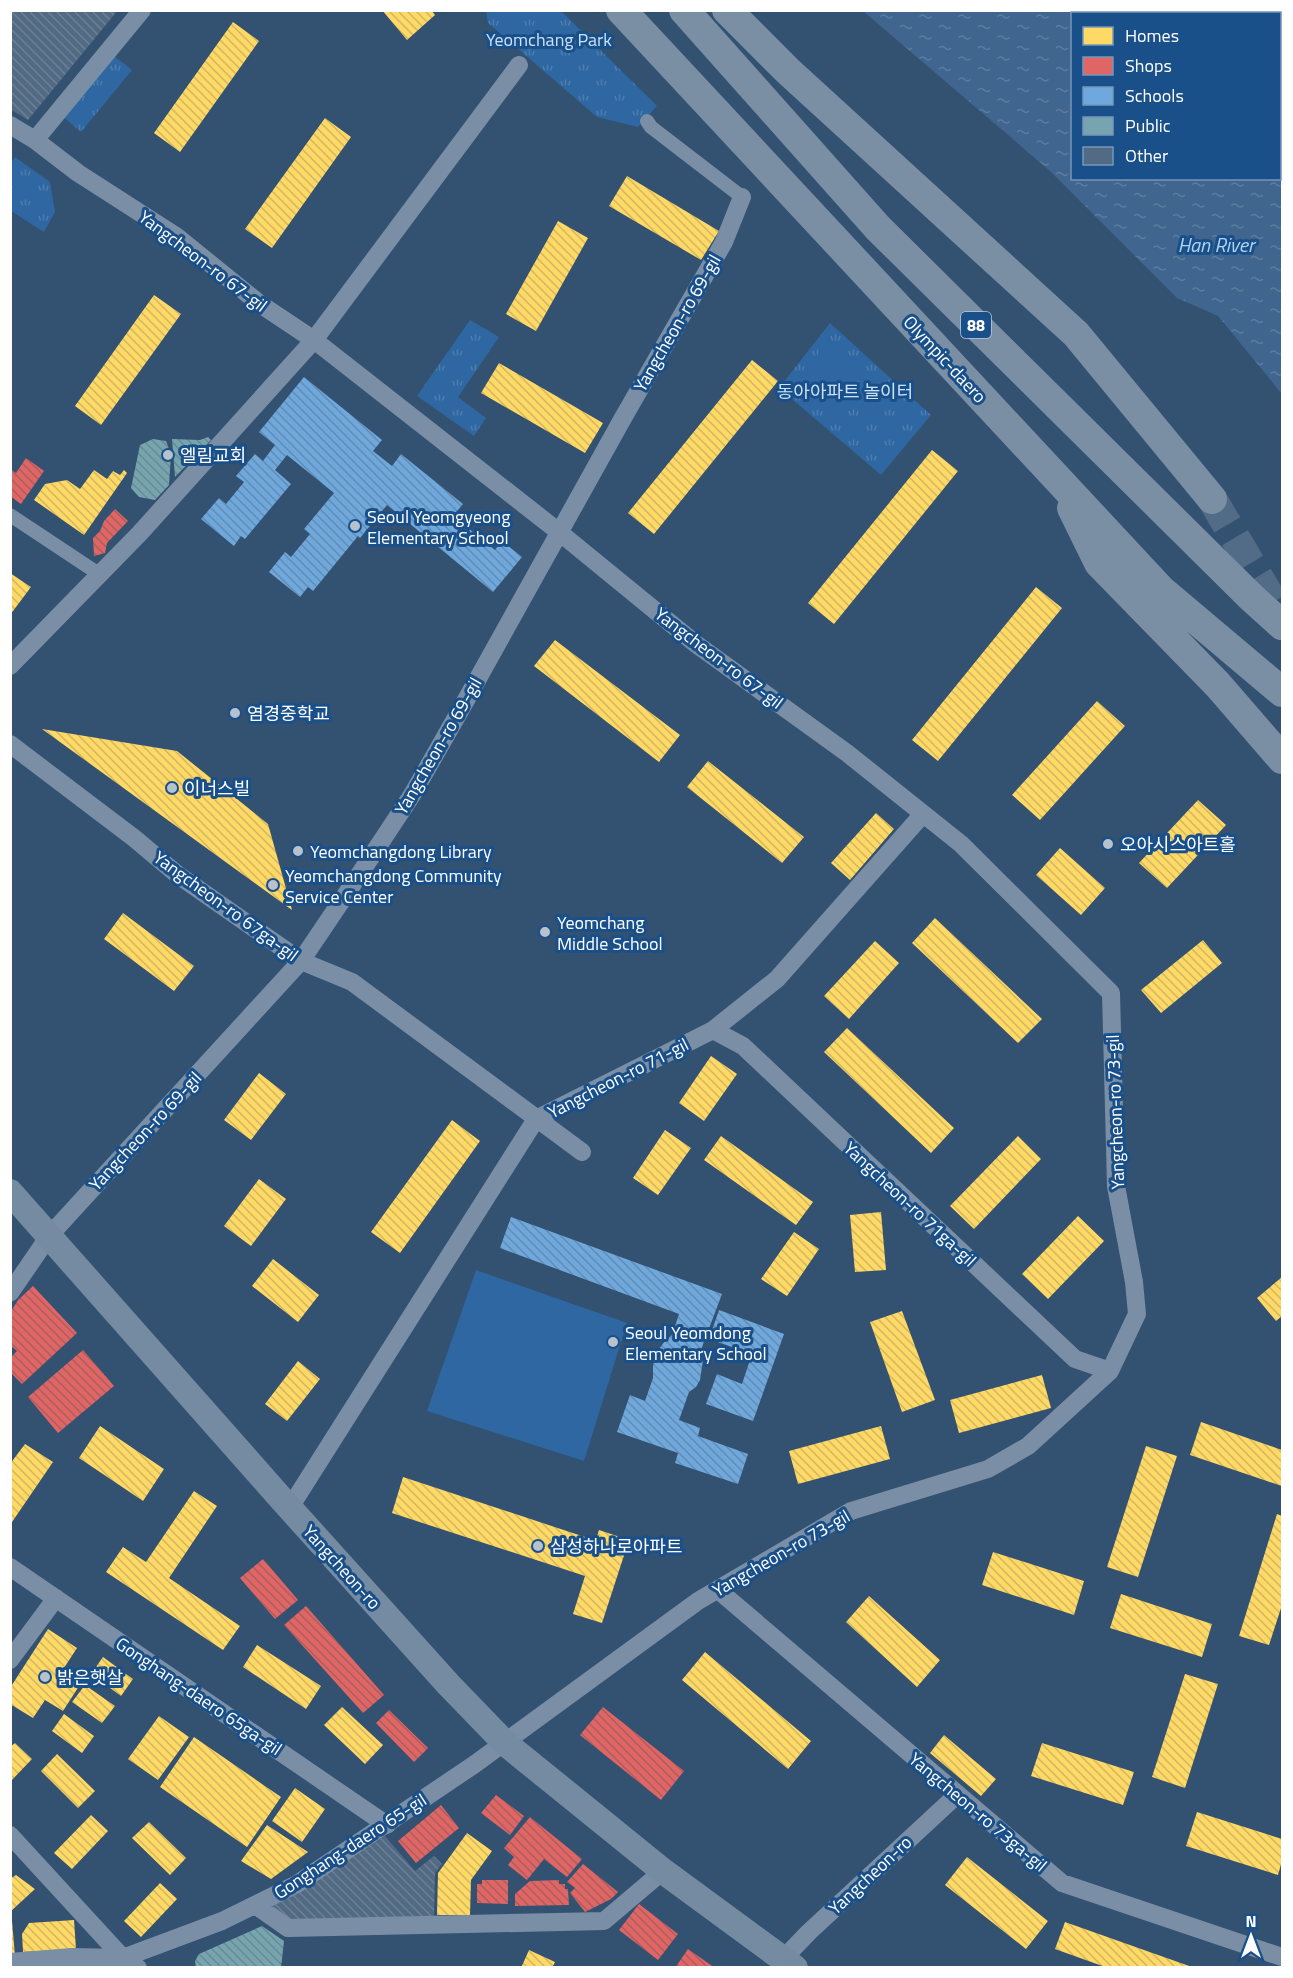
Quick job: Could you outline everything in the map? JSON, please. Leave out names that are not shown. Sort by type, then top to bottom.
[{"type":"highway","name":"Olympic-daero","points":[[621,10],[1161,590],[1282,692]]},
{"type":"highway","name":"88","points":[[684,10],[878,228],[1282,625]]},
{"type":"highway","points":[[727,10],[788,71],[1076,334],[1212,499]]},
{"type":"highway","points":[[1058,481],[1099,563],[1218,685],[1282,759]]},
{"type":"main road","name":"Yangcheon-ro","points":[[10,1192],[290,1509],[448,1684],[505,1743],[663,1871],[789,1963]]},
{"type":"street","points":[[35,140],[142,10]]},
{"type":"street","points":[[10,666],[140,533],[314,340],[519,65]]},
{"type":"street","points":[[647,121],[651,127],[742,197]]},
{"type":"street","name":"Yangcheon-ro 67-gil","points":[[10,125],[35,140],[78,173],[176,236],[260,304],[314,340],[559,532],[696,644],[847,753],[961,844],[1111,993]]},
{"type":"street","name":"Yangcheon-ro 69-gil","points":[[49,1236],[301,961],[412,795],[724,242],[742,197]]},
{"type":"street","points":[[10,515],[99,574]]},
{"type":"street","name":"Yangcheon-ro 67ga-gil","points":[[10,744],[134,838],[178,875],[301,961],[352,982],[582,1152]]},
{"type":"street","name":"Yangcheon-ro 71-gil","points":[[290,1509],[536,1119],[713,1030],[777,979],[923,814]]},
{"type":"street","name":"Yangcheon-ro 73-gil","points":[[505,1743],[698,1601],[851,1511],[988,1469],[1028,1446],[1110,1371],[1137,1314],[1134,1282],[1116,1186],[1111,993]]},
{"type":"street","name":"Yangcheon-ro 71ga-gil","points":[[713,1030],[742,1046],[1075,1359],[1110,1371]]},
{"type":"street","points":[[10,1293],[49,1236]]},
{"type":"street","name":"Gonghang-daero 65ga-gil","points":[[10,1567],[387,1825]]},
{"type":"street","name":"Yangcheon-ro 73ga-gil","points":[[718,1590],[1062,1883],[1282,1957]]},
{"type":"street","points":[[10,1659],[56,1598]]},
{"type":"street","name":"Gonghang-daero 65-gil","points":[[10,1962],[72,1957],[131,1963],[297,1884],[505,1743]]},
{"type":"street","name":"Yangcheon-ro","points":[[789,1963],[809,1932],[958,1794]]},
{"type":"street","points":[[10,1835],[131,1963]]},
{"type":"street","points":[[255,1905],[288,1928],[604,1921],[663,1871]]},
{"type":"green space","name":"Yeomchang Park","points":[[486,11],[561,11],[657,106],[638,127],[597,117],[488,23]]},
{"type":"green space","points":[[109,52],[132,70],[81,132],[59,113]]},
{"type":"green space","points":[[15,157],[50,182],[55,212],[44,232],[11,211],[11,163]]},
{"type":"green space","points":[[470,320],[499,337],[458,397],[486,418],[474,436],[417,396]]},
{"type":"green space","name":"동아아파트 놀이터","points":[[830,323],[931,415],[881,475],[779,388]]},
{"type":"green space","points":[[829,341],[863,370],[830,412],[795,382]]},
{"type":"green space","points":[[476,1270],[627,1323],[584,1461],[427,1411]]},
{"type":"water","name":"Han River","points":[[863,11],[1282,11],[1282,394],[1218,316],[1177,298],[1050,171]]},
{"type":"building: Homes","points":[[382,10],[431,10],[435,15],[407,40]]},
{"type":"building: Homes","points":[[233,22],[259,41],[180,152],[154,133]]},
{"type":"building: Homes","points":[[60,25],[81,43],[34,96],[13,78]]},
{"type":"building: Homes","points":[[325,118],[351,137],[272,248],[245,229]]},
{"type":"building: Homes","points":[[627,176],[719,231],[701,260],[609,206]]},
{"type":"building: Homes","points":[[558,221],[588,238],[536,331],[506,314]]},
{"type":"building: Homes","points":[[154,295],[181,314],[101,425],[75,406]]},
{"type":"building: Homes","points":[[752,360],[778,381],[654,534],[628,513]]},
{"type":"building: Homes","points":[[499,363],[603,423],[585,453],[481,393]]},
{"type":"building: Homes","points":[[932,450],[958,471],[834,624],[808,603]]},
{"type":"building: Homes","points":[[94,470],[107,479],[113,471],[120,475],[124,470],[127,473],[84,535],[34,500],[45,484],[67,480],[80,489]]},
{"type":"building: Homes","points":[[10,573],[31,587],[10,615]]},
{"type":"building: Homes","points":[[1036,587],[1062,608],[938,761],[912,740]]},
{"type":"building: Homes","points":[[555,640],[680,735],[659,762],[534,666]]},
{"type":"building: Homes","points":[[1097,701],[1125,726],[1040,820],[1012,795]]},
{"type":"building: Homes","name":"이너스빌","points":[[42,729],[177,751],[268,824],[292,910]]},
{"type":"building: Homes","points":[[708,761],[804,837],[782,863],[687,787]]},
{"type":"building: Homes","points":[[1198,800],[1226,825],[1167,888],[1139,863]]},
{"type":"building: Homes","points":[[876,813],[894,829],[850,880],[831,863]]},
{"type":"building: Homes","points":[[1060,848],[1105,888],[1081,915],[1036,875]]},
{"type":"building: Homes","points":[[123,913],[194,966],[174,991],[104,939]]},
{"type":"building: Homes","points":[[935,918],[1042,1019],[1018,1043],[912,943]]},
{"type":"building: Homes","points":[[1203,940],[1222,963],[1161,1013],[1141,990]]},
{"type":"building: Homes","points":[[875,941],[899,963],[849,1019],[824,996]]},
{"type":"building: Homes","points":[[847,1028],[954,1128],[931,1153],[824,1052]]},
{"type":"building: Homes","points":[[711,1056],[737,1074],[704,1121],[679,1103]]},
{"type":"building: Homes","points":[[259,1073],[286,1094],[251,1140],[224,1120]]},
{"type":"building: Homes","points":[[452,1120],[480,1141],[400,1253],[371,1232]]},
{"type":"building: Homes","points":[[665,1130],[691,1148],[658,1195],[633,1178]]},
{"type":"building: Homes","points":[[721,1136],[813,1202],[796,1225],[704,1160]]},
{"type":"building: Homes","points":[[1018,1136],[1041,1159],[974,1229],[950,1206]]},
{"type":"building: Homes","points":[[259,1179],[286,1199],[251,1246],[224,1226]]},
{"type":"building: Homes","points":[[881,1212],[886,1270],[855,1272],[850,1215]]},
{"type":"building: Homes","points":[[1078,1216],[1104,1241],[1048,1299],[1022,1274]]},
{"type":"building: Homes","points":[[794,1232],[819,1249],[787,1296],[761,1279]]},
{"type":"building: Homes","points":[[273,1259],[319,1295],[298,1322],[252,1286]]},
{"type":"building: Homes","points":[[1282,1277],[1282,1316],[1276,1321],[1257,1298]]},
{"type":"building: Homes","points":[[902,1311],[935,1400],[902,1412],[870,1322]]},
{"type":"building: Homes","points":[[298,1361],[320,1379],[287,1421],[265,1404]]},
{"type":"building: Homes","points":[[1042,1375],[1051,1408],[959,1433],[950,1400]]},
{"type":"building: Homes","points":[[1201,1422],[1282,1450],[1282,1486],[1190,1455]]},
{"type":"building: Homes","points":[[100,1426],[164,1469],[143,1501],[79,1458]]},
{"type":"building: Homes","points":[[881,1426],[890,1459],[798,1484],[789,1451]]},
{"type":"building: Homes","points":[[25,1444],[53,1462],[10,1525],[10,1464]]},
{"type":"building: Homes","points":[[1146,1446],[1177,1456],[1138,1577],[1107,1567]]},
{"type":"building: Homes","name":"삼성하나로아파트","points":[[403,1477],[588,1538],[584,1551],[591,1554],[599,1530],[629,1540],[602,1623],[573,1614],[585,1576],[392,1513]]},
{"type":"building: Homes","points":[[194,1491],[217,1506],[169,1578],[240,1626],[223,1650],[106,1572],[123,1547],[146,1562]]},
{"type":"building: Homes","points":[[1277,1514],[1282,1516],[1282,1605],[1269,1645],[1239,1636]]},
{"type":"building: Homes","points":[[993,1552],[1084,1581],[1074,1615],[982,1585]]},
{"type":"building: Homes","points":[[1121,1594],[1212,1624],[1202,1657],[1110,1628]]},
{"type":"building: Homes","points":[[869,1596],[940,1660],[917,1687],[846,1622]]},
{"type":"building: Homes","name":"밝은햇살","points":[[48,1629],[77,1648],[62,1671],[81,1683],[63,1711],[45,1700],[33,1718],[10,1704],[10,1688]]},
{"type":"building: Homes","points":[[257,1645],[321,1686],[306,1709],[243,1667]]},
{"type":"building: Homes","points":[[705,1652],[811,1741],[788,1769],[682,1680]]},
{"type":"building: Homes","points":[[103,1657],[133,1679],[121,1696],[91,1674]]},
{"type":"building: Homes","points":[[1185,1674],[1218,1684],[1185,1788],[1152,1777]]},
{"type":"building: Homes","points":[[85,1685],[115,1706],[102,1723],[72,1702]]},
{"type":"building: Homes","points":[[342,1707],[383,1745],[365,1764],[324,1725]]},
{"type":"building: Homes","points":[[64,1714],[94,1736],[82,1753],[52,1731]]},
{"type":"building: Homes","points":[[159,1716],[189,1737],[158,1780],[128,1759]]},
{"type":"building: Homes","points":[[944,1735],[996,1779],[981,1796],[930,1753]]},
{"type":"building: Homes","points":[[194,1737],[281,1797],[247,1847],[160,1787]]},
{"type":"building: Homes","points":[[15,1743],[32,1759],[10,1782],[10,1747]]},
{"type":"building: Homes","points":[[1042,1743],[1134,1772],[1123,1805],[1031,1776]]},
{"type":"building: Homes","points":[[57,1754],[95,1791],[78,1808],[41,1771]]},
{"type":"building: Homes","points":[[295,1788],[325,1809],[302,1842],[272,1821]]},
{"type":"building: Homes","points":[[1197,1812],[1282,1839],[1282,1861],[1278,1875],[1186,1846]]},
{"type":"building: Homes","points":[[91,1815],[108,1831],[72,1869],[54,1853]]},
{"type":"building: Homes","points":[[149,1822],[186,1858],[170,1875],[132,1838]]},
{"type":"building: Homes","points":[[267,1825],[308,1852],[271,1879],[241,1861]]},
{"type":"building: Homes","points":[[467,1833],[492,1851],[471,1880],[470,1915],[437,1915],[438,1873]]},
{"type":"building: Homes","points":[[967,1857],[1048,1921],[1026,1949],[945,1885]]},
{"type":"building: Homes","points":[[16,1875],[35,1889],[10,1912],[10,1879]]},
{"type":"building: Homes","points":[[160,1883],[177,1899],[141,1937],[124,1921]]},
{"type":"building: Homes","points":[[74,1920],[76,1949],[23,1952],[22,1934],[29,1923]]},
{"type":"building: Homes","points":[[12,1921],[15,1956],[10,1957],[10,1922]]},
{"type":"building: Homes","points":[[1065,1922],[1192,1968],[1108,1968],[1055,1949]]},
{"type":"building: Homes","points":[[529,1950],[555,1962],[552,1968],[521,1968]]},
{"type":"building: Shops","points":[[26,458],[44,471],[21,504],[10,496],[10,469],[16,473]]},
{"type":"building: Shops","points":[[115,509],[128,521],[107,543],[105,553],[94,556],[93,538]]},
{"type":"building: Shops","points":[[33,1286],[77,1333],[22,1384],[10,1372],[10,1358],[17,1351],[10,1345],[10,1313],[18,1300]]},
{"type":"building: Shops","points":[[83,1350],[114,1386],[58,1433],[28,1397]]},
{"type":"building: Shops","points":[[263,1559],[298,1600],[275,1619],[240,1578]]},
{"type":"building: Shops","points":[[306,1606],[384,1695],[363,1713],[284,1625]]},
{"type":"building: Shops","points":[[603,1707],[684,1771],[661,1800],[580,1735]]},
{"type":"building: Shops","points":[[389,1710],[428,1748],[414,1762],[376,1723]]},
{"type":"building: Shops","points":[[496,1795],[524,1816],[510,1835],[481,1813]]},
{"type":"building: Shops","points":[[441,1805],[459,1828],[416,1863],[398,1841]]},
{"type":"building: Shops","points":[[530,1817],[582,1859],[567,1877],[544,1859],[527,1880],[508,1865],[514,1857],[504,1848]]},
{"type":"building: Shops","points":[[583,1864],[618,1892],[611,1899],[585,1912],[570,1893],[575,1888],[567,1882]]},
{"type":"building: Shops","points":[[482,1880],[508,1880],[508,1904],[477,1903],[477,1884],[482,1884]]},
{"type":"building: Shops","points":[[559,1880],[559,1884],[565,1884],[565,1889],[568,1889],[569,1905],[515,1906],[515,1894],[530,1881]]},
{"type":"building: Shops","points":[[639,1904],[678,1934],[658,1960],[619,1930]]},
{"type":"building: Shops","points":[[688,1949],[715,1968],[675,1968]]},
{"type":"building: Schools","points":[[304,377],[382,440],[373,451],[392,466],[401,454],[463,504],[453,516],[495,550],[502,541],[522,557],[493,592],[387,505],[313,591],[308,587],[300,597],[269,572],[285,552],[291,557],[310,534],[304,529],[334,493],[287,455],[275,470],[291,484],[245,539],[241,536],[234,546],[201,519],[219,498],[226,504],[244,482],[236,476],[255,454],[263,461],[275,445],[259,432]]},
{"type":"building: Schools","points":[[511,1217],[722,1294],[699,1355],[703,1360],[700,1380],[689,1392],[679,1420],[700,1428],[698,1436],[748,1454],[738,1484],[675,1463],[678,1453],[617,1432],[630,1395],[645,1401],[653,1378],[656,1353],[672,1335],[679,1314],[500,1248]]},
{"type":"building: Schools","points":[[719,1310],[784,1334],[753,1421],[706,1404],[717,1374],[742,1384],[752,1354],[709,1339]]},
{"type":"building: Public","points":[[208,437],[211,440],[175,477],[172,439],[200,440]]},
{"type":"building: Public","points":[[153,439],[166,441],[171,454],[169,485],[155,500],[139,497],[131,488],[140,445]]},
{"type":"building: Public","points":[[262,1926],[284,1941],[281,1968],[196,1968],[195,1961],[199,1954]]},
{"type":"building: Other","points":[[10,10],[118,10],[28,120],[10,109]]},
{"type":"building: Other","points":[[385,1836],[415,1871],[434,1856],[442,1864],[435,1873],[434,1916],[289,1921],[268,1907],[325,1875]]},
{"type":"tunnel","points":[[1212,499],[1282,617]]},
{"type":"place","name":"엘림교회","points":[[168,455]]},
{"type":"place","name":"Seoul Yeomgyeong Elementary School","points":[[355,526]]},
{"type":"place","name":"염경중학교","points":[[235,713]]},
{"type":"place","name":"이너스빌","points":[[172,788]]},
{"type":"place","name":"오아시스아트홀","points":[[1108,844]]},
{"type":"place","name":"Yeomchangdong Library","points":[[298,851]]},
{"type":"place","name":"Yeomchangdong Community Service Center","points":[[273,885]]},
{"type":"place","name":"Yeomchang Middle School","points":[[545,932]]},
{"type":"place","name":"Seoul Yeomdong Elementary School","points":[[613,1342]]},
{"type":"place","name":"삼성하나로아파트","points":[[538,1546]]},
{"type":"place","name":"밝은햇살","points":[[45,1677]]}]
